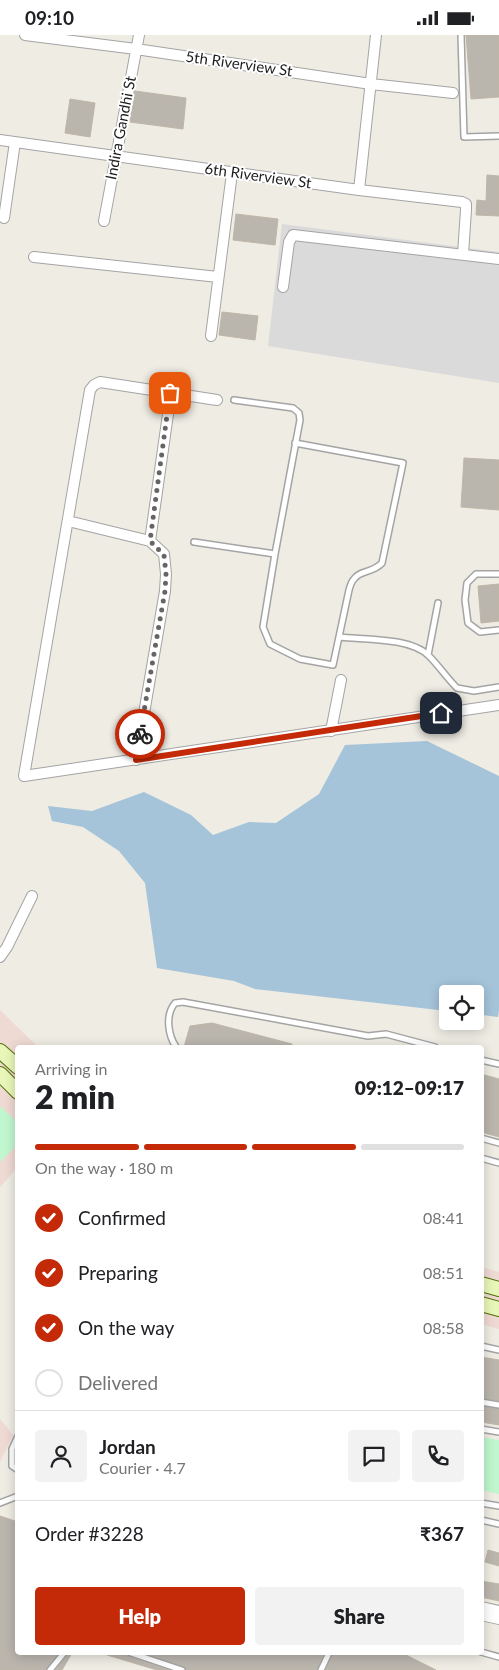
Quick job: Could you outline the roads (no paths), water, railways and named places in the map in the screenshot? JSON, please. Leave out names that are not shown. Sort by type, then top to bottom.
[{"type":"street","name":"5th Riverview St","points":[[25,35],[136,49],[371,84],[453,93]]},
{"type":"street","name":"Indira Gandhi St","points":[[104,221],[139,35]]},
{"type":"street","points":[[359,190],[376,35]]},
{"type":"street","name":"6th Riverview St","points":[[0,139],[116,157],[466,204],[463,254]]},
{"type":"street","points":[[4,218],[15,142]]},
{"type":"street","points":[[211,336],[232,173]]},
{"type":"street","points":[[283,287],[288,242],[293,235],[499,259]]},
{"type":"street","points":[[34,257],[218,277]]},
{"type":"street","points":[[217,400],[100,382],[94,385],[90,391],[24,776],[499,705]]},
{"type":"street","points":[[150,541],[170,393]]},
{"type":"street","points":[[68,521],[150,541],[164,555],[165,591],[136,760]]},
{"type":"street","points":[[331,731],[341,680]]},
{"type":"street","points":[[0,957],[7,947],[32,896]]},
{"type":"street","points":[[0,1051],[15,1064]]},
{"type":"street","points":[[0,1075],[15,1089]]},
{"type":"street","points":[[484,1285],[499,1289]]},
{"type":"street","points":[[484,1305],[499,1309]]},
{"type":"street","points":[[484,1608],[499,1611]]},
{"type":"street","points":[[484,1616],[499,1619]]},
{"type":"lane","points":[[461,35],[464,137],[499,136]]},
{"type":"lane","points":[[234,400],[293,408],[299,413],[300,420],[263,627],[270,644],[300,659],[333,665],[348,590],[354,579],[360,574],[377,569],[382,563],[403,463],[296,443]]},
{"type":"lane","points":[[194,541],[276,554]]},
{"type":"lane","points":[[499,574],[476,574],[467,583],[465,601],[468,623],[480,632],[499,630]]},
{"type":"lane","points":[[428,655],[438,603]]},
{"type":"lane","points":[[338,637],[398,643],[416,647],[428,655],[456,689],[474,691],[499,687]]},
{"type":"lane","points":[[175,1045],[170,1036],[169,1016],[171,1008],[175,1003],[183,1002],[368,1036],[386,1034],[427,1045]]},
{"type":"lane","points":[[484,1060],[499,1064]]},
{"type":"lane","points":[[484,1140],[499,1143]]},
{"type":"lane","points":[[484,1159],[499,1163]]},
{"type":"lane","points":[[484,1347],[499,1350]]},
{"type":"lane","points":[[484,1402],[499,1405]]},
{"type":"lane","points":[[484,1430],[499,1432]]},
{"type":"lane","points":[[15,1442],[12,1449],[12,1466],[15,1468]]},
{"type":"lane","points":[[0,1503],[15,1497]]},
{"type":"lane","points":[[484,1504],[499,1506]]},
{"type":"lane","points":[[484,1521],[499,1524]]},
{"type":"lane","points":[[484,1653],[499,1657]]},
{"type":"lane","points":[[50,1670],[62,1655]]},
{"type":"lane","points":[[137,1655],[182,1670]]},
{"type":"lane","points":[[321,1670],[328,1655]]},
{"type":"water","points":[[427,741],[499,776],[498,1017],[484,1015],[484,985],[439,985],[439,1010],[255,989],[234,981],[157,968],[145,883],[119,851],[83,827],[52,821],[48,806],[92,811],[144,792],[191,815],[213,835],[249,822],[276,823],[319,794],[345,745]]}]
